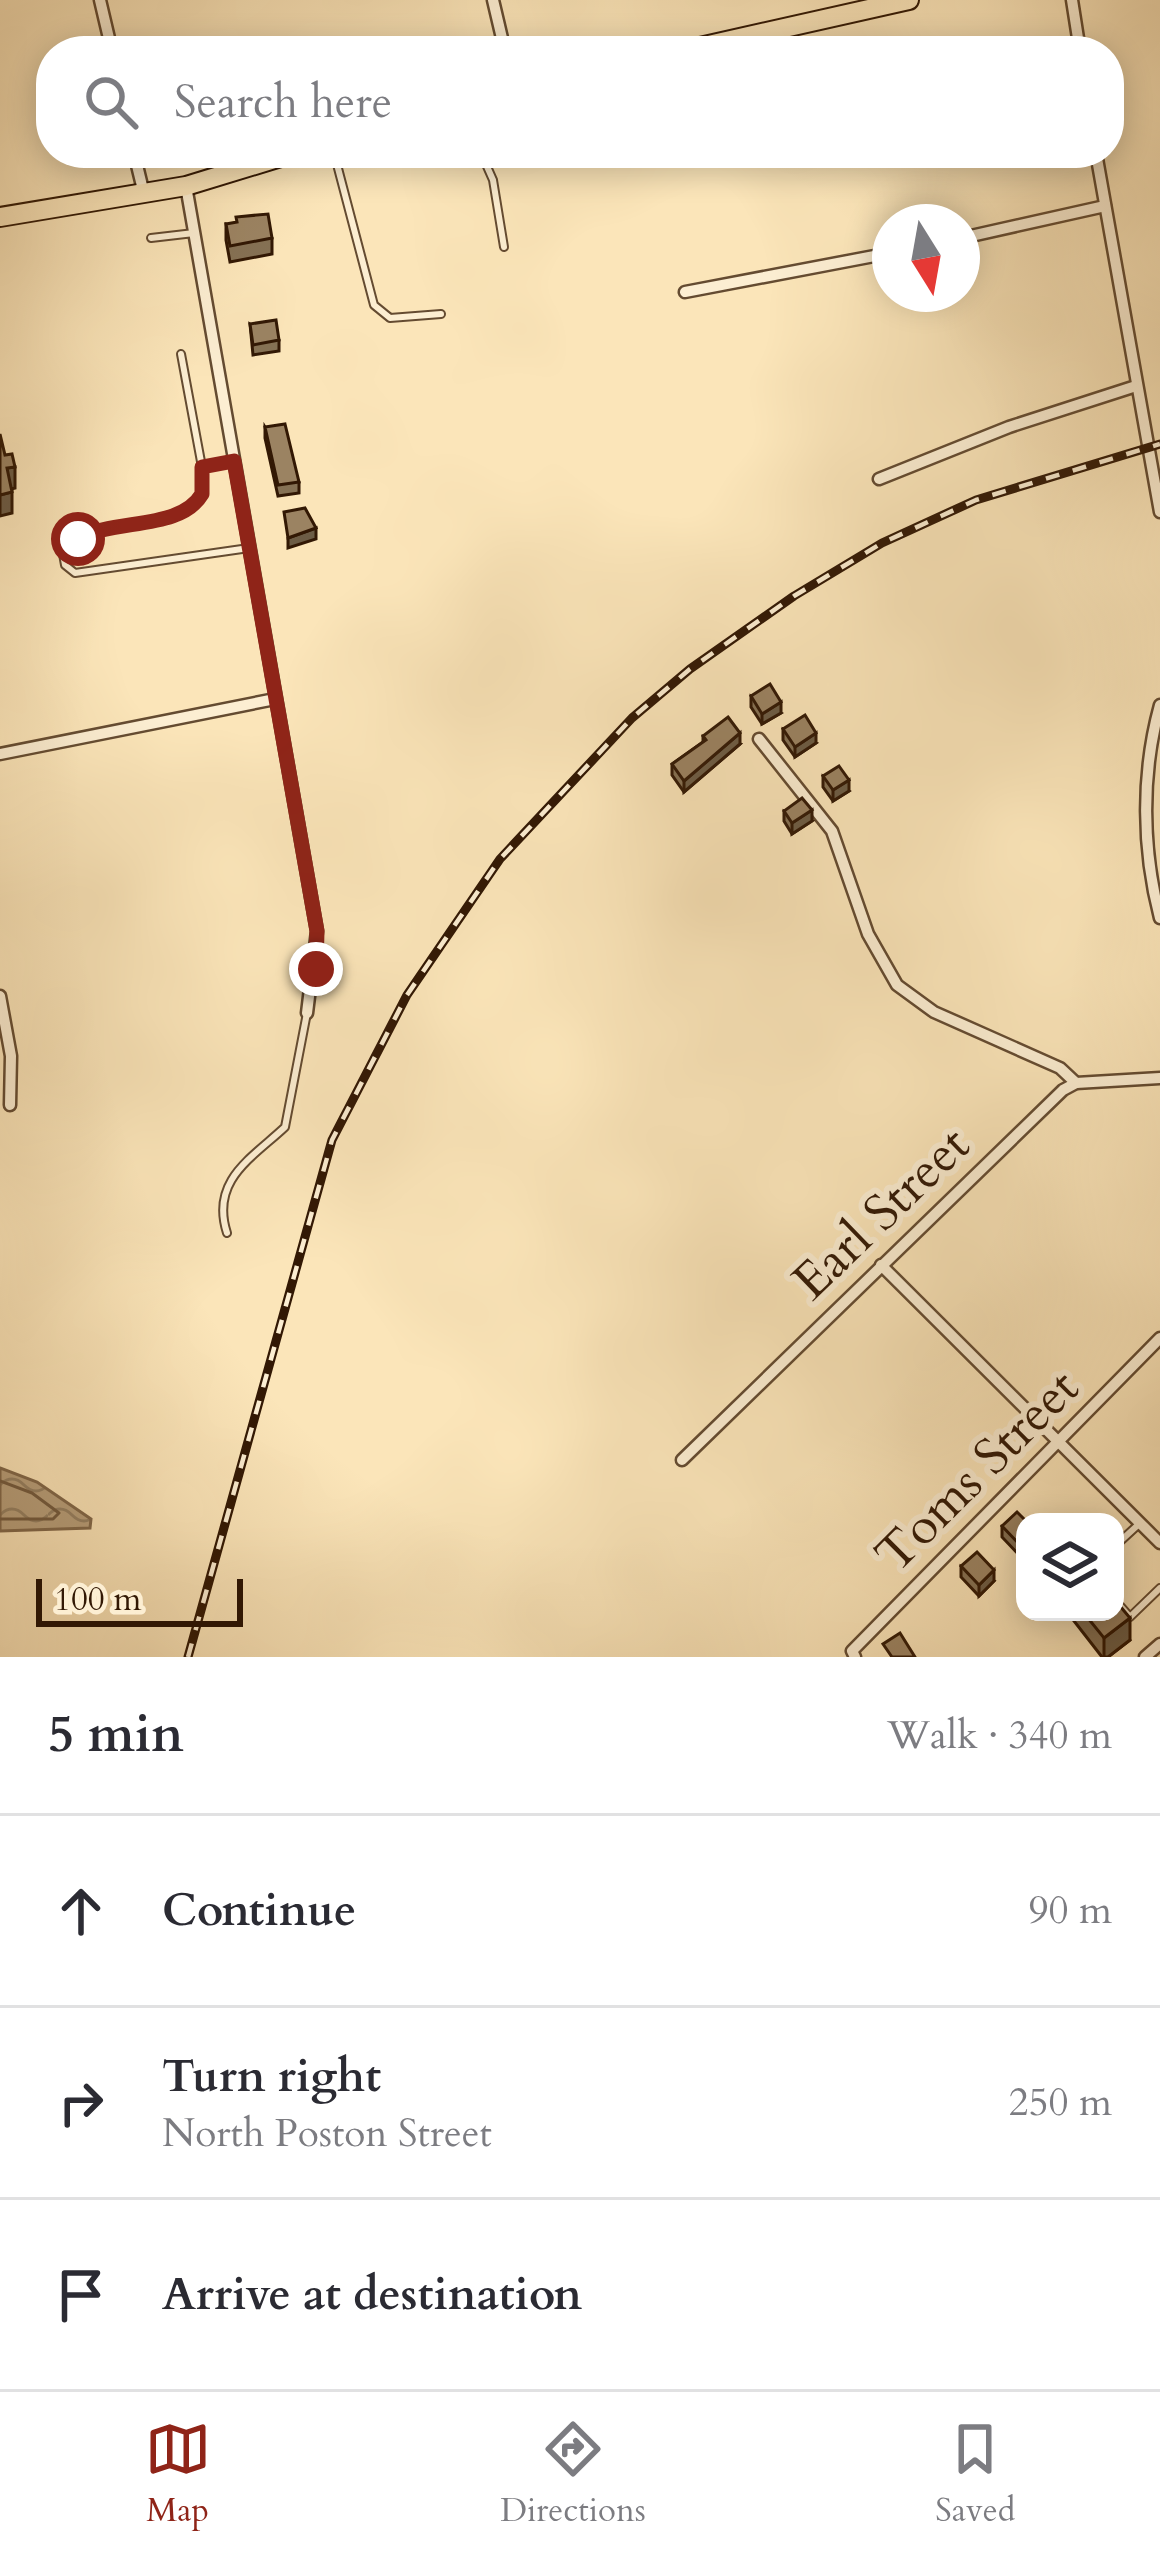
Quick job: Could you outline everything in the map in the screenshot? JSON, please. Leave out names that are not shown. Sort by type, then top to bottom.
[{"type":"main road","points":[[742,36],[862,6],[909,0]]},
{"type":"main road","points":[[0,217],[186,186],[245,168]]},
{"type":"street","points":[[100,0],[108,36]]},
{"type":"street","points":[[493,0],[501,36]]},
{"type":"street","points":[[1072,0],[1078,36]]},
{"type":"street","points":[[138,168],[144,194]]},
{"type":"street","points":[[1099,168],[1160,512]]},
{"type":"street","points":[[186,186],[317,931],[307,1012]]},
{"type":"street","points":[[980,234],[1105,206]]},
{"type":"street","points":[[686,292],[872,257]]},
{"type":"street","points":[[879,479],[1009,427],[1136,386]]},
{"type":"street","points":[[0,754],[275,699]]},
{"type":"street","points":[[1160,705],[1147,866],[1160,918]]},
{"type":"street","points":[[759,739],[832,831],[868,934],[897,986],[934,1012],[1060,1068],[1076,1083],[1160,1078]]},
{"type":"street","points":[[0,996],[11,1056],[10,1105]]},
{"type":"street","name":"Earl Street","points":[[682,1460],[1063,1090],[1076,1083]]},
{"type":"street","points":[[881,1265],[1160,1544]]},
{"type":"street","name":"Toms Street","points":[[855,1657],[852,1651],[1160,1338]]},
{"type":"street","points":[[1145,1657],[1160,1644]]},
{"type":"lane","points":[[338,168],[374,304],[390,319],[441,314]]},
{"type":"lane","points":[[488,168],[503,248]]},
{"type":"lane","points":[[151,238],[194,233]]},
{"type":"lane","points":[[181,354],[202,467],[202,494],[195,506],[92,531],[63,554],[65,565],[75,573],[249,548]]},
{"type":"lane","points":[[202,467],[234,461]]},
{"type":"lane","points":[[227,1233],[225,1191],[236,1167],[285,1127],[307,1012]]},
{"type":"lane","points":[[1124,1538],[1140,1523]]},
{"type":"lane","points":[[1124,1610],[1130,1616],[1160,1588]]},
{"type":"water","points":[[0,1468],[37,1482],[91,1519],[90,1528],[0,1531]]},
{"type":"building","points":[[268,214],[272,238],[230,246],[226,224],[237,222],[236,217]]},
{"type":"building","points":[[276,320],[279,340],[253,345],[250,324]]},
{"type":"building","points":[[285,424],[299,482],[278,485],[265,427]]},
{"type":"building","points":[[0,434],[5,455],[12,454],[15,467],[7,468],[12,492],[0,495]]},
{"type":"building","points":[[305,508],[316,528],[288,538],[284,512]]},
{"type":"building","points":[[770,684],[781,702],[762,714],[751,696]]},
{"type":"building","points":[[805,715],[816,733],[795,747],[783,729]]},
{"type":"building","points":[[728,717],[740,733],[684,781],[672,764]]},
{"type":"building","points":[[839,766],[849,780],[833,790],[823,776]]},
{"type":"building","points":[[802,798],[812,810],[792,823],[784,811]]},
{"type":"building","points":[[1017,1512],[1018,1513],[1016,1541],[1002,1526]]},
{"type":"building","points":[[977,1552],[994,1570],[979,1585],[961,1566]]},
{"type":"building","points":[[1124,1611],[1130,1618],[1104,1638],[1090,1621],[1124,1621]]},
{"type":"building","points":[[900,1633],[915,1657],[892,1657],[883,1644]]},
{"type":"railway","points":[[188,1657],[332,1140],[407,995],[500,859],[632,718],[690,669],[794,596],[882,543],[976,500],[1160,444]]},
{"type":"route","points":[[78,539],[92,531],[183,512],[195,506],[202,494],[202,467],[234,461],[317,931],[316,969]]}]
